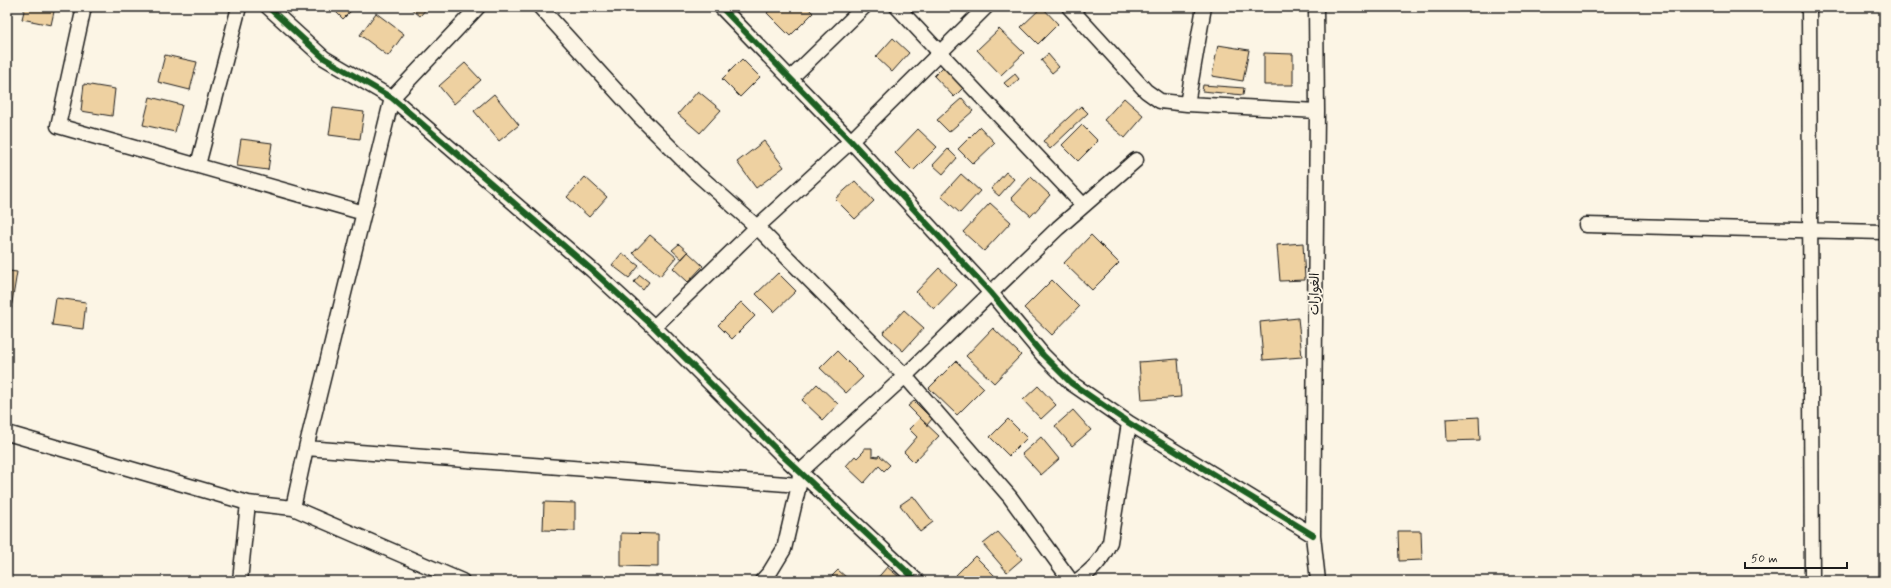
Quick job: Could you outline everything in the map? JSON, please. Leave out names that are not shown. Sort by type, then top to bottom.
[{"type":"street","points":[[84,7],[58,126],[364,212]]},
{"type":"street","points":[[198,165],[239,7]]},
{"type":"street","points":[[268,7],[324,58],[392,98],[592,270],[654,327],[799,478],[917,581]]},
{"type":"street","points":[[293,508],[306,448],[392,98],[478,7]]},
{"type":"street","points":[[540,7],[639,116],[695,172],[758,227],[905,376],[1010,497],[1071,581]]},
{"type":"street","points":[[721,7],[851,141],[991,293],[1043,355],[1071,383],[1129,423],[1313,535]]},
{"type":"street","points":[[790,79],[864,7]]},
{"type":"street","points":[[897,7],[1084,205]]},
{"type":"street","points":[[654,327],[758,227],[851,141],[986,7]]},
{"type":"street","points":[[1069,7],[1146,91],[1160,101],[1187,104],[1317,111]]},
{"type":"street","points":[[1187,104],[1204,7]]},
{"type":"street","name":"الغوارات","points":[[1316,7],[1317,111],[1313,535],[1318,581]]},
{"type":"street","points":[[1809,7],[1812,581]]},
{"type":"street","points":[[762,581],[770,572],[784,549],[799,478],[1084,205],[1136,160]]},
{"type":"street","points":[[1586,225],[1884,232]]},
{"type":"street","points":[[1077,581],[1094,569],[1104,556],[1110,542],[1129,423]]},
{"type":"street","points":[[7,433],[248,503],[293,508],[462,581]]},
{"type":"street","points":[[306,448],[799,478]]},
{"type":"street","points":[[240,581],[248,503]]},
{"type":"building","points":[[25,7],[55,7],[51,25],[22,19]]},
{"type":"building","points":[[90,7],[103,7],[102,11]]},
{"type":"building","points":[[331,7],[355,7],[343,19]]},
{"type":"building","points":[[409,7],[428,7],[420,16]]},
{"type":"building","points":[[772,7],[807,7],[813,13],[790,36],[767,13]]},
{"type":"building","points":[[1042,7],[1058,24],[1038,44],[1021,27]]},
{"type":"building","points":[[376,13],[404,34],[388,56],[360,35]]},
{"type":"building","points":[[999,29],[1024,53],[1001,75],[977,50]]},
{"type":"building","points":[[893,38],[909,53],[892,72],[876,57]]},
{"type":"building","points":[[1218,45],[1249,50],[1243,81],[1212,76]]},
{"type":"building","points":[[1264,53],[1293,54],[1293,85],[1264,85]]},
{"type":"building","points":[[1048,54],[1059,67],[1052,73],[1041,60]]},
{"type":"building","points":[[165,55],[197,62],[190,90],[158,82]]},
{"type":"building","points":[[742,59],[760,77],[740,97],[722,79]]},
{"type":"building","points":[[465,63],[481,80],[454,104],[439,86]]},
{"type":"building","points":[[943,67],[963,88],[954,97],[934,76]]},
{"type":"building","points":[[1015,74],[1019,79],[1009,88],[1004,83]]},
{"type":"building","points":[[84,84],[115,89],[112,116],[81,111]]},
{"type":"building","points":[[1203,85],[1244,88],[1243,95],[1202,91]]},
{"type":"building","points":[[698,91],[721,110],[700,133],[678,114]]},
{"type":"building","points":[[494,94],[519,125],[499,141],[474,111]]},
{"type":"building","points":[[150,97],[182,105],[175,132],[143,125]]},
{"type":"building","points":[[962,98],[973,111],[949,132],[937,120]]},
{"type":"building","points":[[1124,98],[1144,116],[1125,138],[1104,120]]},
{"type":"building","points":[[1081,106],[1088,113],[1050,149],[1043,141]]},
{"type":"building","points":[[333,108],[364,112],[360,139],[329,135]]},
{"type":"building","points":[[1082,125],[1098,141],[1078,161],[1062,145]]},
{"type":"building","points":[[980,127],[995,143],[973,164],[958,149]]},
{"type":"building","points":[[918,129],[937,147],[913,171],[895,153]]},
{"type":"building","points":[[241,139],[272,143],[268,170],[237,166]]},
{"type":"building","points":[[764,141],[784,167],[756,188],[737,162]]},
{"type":"building","points":[[948,149],[957,158],[943,174],[933,165]]},
{"type":"building","points":[[1006,172],[1014,179],[999,196],[991,189]]},
{"type":"building","points":[[961,174],[980,191],[960,213],[941,196]]},
{"type":"building","points":[[585,177],[607,197],[589,217],[567,197]]},
{"type":"building","points":[[1031,177],[1050,195],[1031,216],[1011,198]]},
{"type":"building","points":[[855,181],[874,201],[855,219],[835,199]]},
{"type":"building","points":[[990,203],[1011,222],[984,251],[963,232]]},
{"type":"building","points":[[650,235],[676,257],[660,276],[633,253]]},
{"type":"building","points":[[1091,235],[1119,263],[1092,290],[1064,263]]},
{"type":"building","points":[[1303,243],[1305,280],[1280,281],[1277,245]]},
{"type":"building","points":[[679,244],[688,252],[682,259],[672,250]]},
{"type":"building","points":[[688,252],[703,266],[688,282],[673,268]]},
{"type":"building","points":[[622,253],[639,266],[629,278],[612,265]]},
{"type":"building","points":[[939,268],[957,285],[934,309],[916,292]]},
{"type":"building","points":[[9,271],[17,272],[11,309],[7,309],[7,286]]},
{"type":"building","points":[[778,273],[796,291],[774,312],[756,294]]},
{"type":"building","points":[[640,275],[649,282],[643,290],[634,282]]},
{"type":"building","points":[[1052,280],[1079,307],[1052,335],[1024,308]]},
{"type":"building","points":[[56,298],[86,302],[83,329],[52,325]]},
{"type":"building","points":[[741,302],[755,316],[732,339],[718,325]]},
{"type":"building","points":[[904,310],[924,328],[903,351],[883,333]]},
{"type":"building","points":[[1298,318],[1302,357],[1263,360],[1260,322]]},
{"type":"building","points":[[993,328],[1021,355],[994,383],[966,356]]},
{"type":"building","points":[[837,351],[863,377],[846,393],[820,368]]},
{"type":"building","points":[[1178,359],[1181,397],[1142,400],[1139,362]]},
{"type":"building","points":[[956,361],[984,388],[957,415],[929,388]]},
{"type":"building","points":[[817,384],[838,404],[823,420],[802,400]]},
{"type":"building","points":[[1038,386],[1056,405],[1041,419],[1023,400]]},
{"type":"building","points":[[914,401],[932,419],[927,425],[908,406]]},
{"type":"building","points":[[1073,410],[1091,430],[1072,446],[1055,426]]},
{"type":"building","points":[[1479,417],[1480,440],[1447,441],[1446,419]]},
{"type":"building","points":[[920,418],[939,436],[914,462],[904,452],[917,437],[909,429]]},
{"type":"building","points":[[1008,419],[1027,438],[1009,456],[990,437]]},
{"type":"building","points":[[1041,437],[1059,459],[1041,475],[1022,454]]},
{"type":"building","points":[[864,448],[872,448],[872,456],[878,457],[879,455],[890,465],[884,471],[879,466],[864,483],[846,466],[855,456],[857,458],[864,451]]},
{"type":"building","points":[[913,496],[933,522],[920,532],[900,505]]},
{"type":"building","points":[[544,502],[575,503],[575,531],[543,530]]},
{"type":"building","points":[[1398,531],[1421,531],[1422,560],[1399,561]]},
{"type":"building","points":[[998,532],[1022,559],[1007,572],[983,544]]},
{"type":"building","points":[[621,533],[658,534],[658,567],[621,566]]},
{"type":"building","points":[[975,556],[996,577],[992,581],[961,581],[956,575]]},
{"type":"building","points":[[887,567],[904,581],[875,581]]},
{"type":"building","points":[[838,570],[847,578],[844,581],[839,581],[832,576]]},
{"type":"cycle path","points":[[268,7],[324,58],[392,98],[592,270],[654,327],[784,457],[917,581]]},
{"type":"cycle path","points":[[721,7],[851,141],[991,293],[1043,355],[1071,383],[1129,423],[1313,535]]}]
